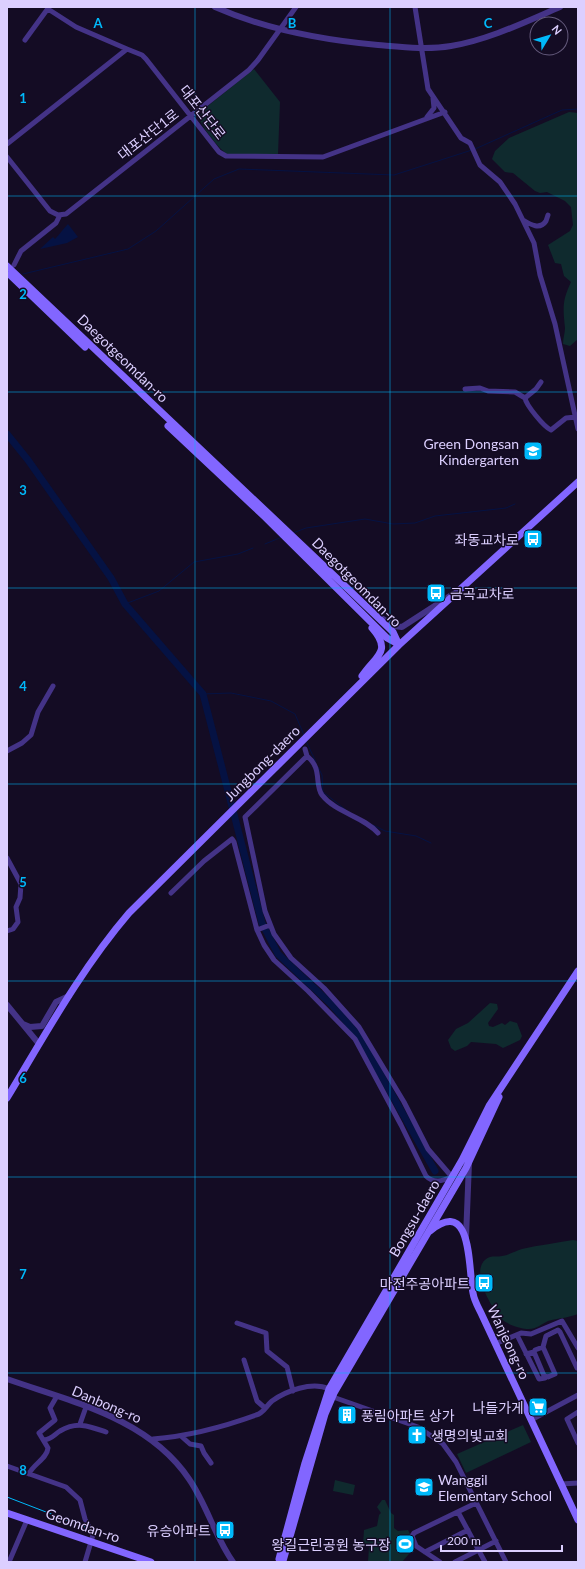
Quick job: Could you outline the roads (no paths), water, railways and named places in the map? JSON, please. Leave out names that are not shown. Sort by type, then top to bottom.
[{"type":"main road","name":"Daegotgeomdan-ro","points":[[11,265],[162,414],[275,522],[388,638],[399,645]]},
{"type":"main road","name":"Daegotgeomdan-ro","points":[[7,272],[275,522]]},
{"type":"main road","name":"Jungbong-daero","points":[[7,1098],[69,996],[102,946],[129,913],[246,797],[302,746],[316,728],[399,645],[454,593],[578,482]]},
{"type":"main road","name":"Daegotgeomdan-ro","points":[[297,544],[393,632],[399,645]]},
{"type":"main road","points":[[355,688],[365,671],[381,652],[382,646],[381,640],[360,610]]},
{"type":"main road","name":"Bongsu-daero","points":[[279,1561],[329,1416],[332,1398],[349,1364],[427,1234],[449,1190],[452,1177],[489,1106],[578,971]]},
{"type":"main road","points":[[469,1163],[508,1079]]},
{"type":"main road","points":[[469,1163],[476,1132]]},
{"type":"main road","name":"Bongsu-daero","points":[[279,1561],[312,1426],[329,1389],[449,1190],[469,1163]]},
{"type":"main road","points":[[427,1234],[440,1224],[452,1221],[459,1224],[466,1238]]},
{"type":"main road","name":"Wanjeong-ro","points":[[466,1238],[473,1295],[578,1520]]},
{"type":"main road","name":"Geomdan-ro","points":[[7,1513],[152,1562]]},
{"type":"street","points":[[215,7],[280,29],[336,41],[420,48],[450,46],[472,41],[560,7]]},
{"type":"street","name":"대포산단1로","points":[[59,215],[72,210],[252,67],[296,7]]},
{"type":"street","points":[[415,7],[426,85],[461,138],[471,145],[473,153],[480,165],[500,182],[534,243],[540,275],[555,324],[578,429]]},
{"type":"street","points":[[25,40],[48,8]]},
{"type":"street","name":"대포산단로","points":[[48,8],[82,30],[144,56],[221,154],[259,157],[323,157],[445,112]]},
{"type":"street","points":[[7,144],[127,49]]},
{"type":"street","points":[[426,119],[434,108],[433,97]]},
{"type":"street","points":[[7,157],[46,207],[59,215],[56,223],[22,251],[11,265]]},
{"type":"street","points":[[522,220],[534,226],[540,226],[546,221],[548,215]]},
{"type":"street","points":[[525,398],[536,389],[541,382]]},
{"type":"street","points":[[465,389],[480,388],[488,392],[515,392],[525,398]]},
{"type":"street","points":[[525,398],[526,405],[549,430],[555,428],[566,418],[576,417]]},
{"type":"street","points":[[368,609],[394,626],[402,627],[454,593]]},
{"type":"street","points":[[7,751],[22,744],[31,734],[38,712],[53,686]]},
{"type":"street","points":[[302,746],[306,756],[316,769],[320,790],[323,796],[346,812],[368,824],[378,833]]},
{"type":"street","points":[[171,893],[200,865],[232,840],[234,842],[257,930],[264,945],[274,960],[308,991],[355,1039],[401,1125],[426,1176],[435,1181],[442,1181],[452,1177],[428,1149],[404,1102],[359,1027],[324,988],[291,958],[270,925],[244,817],[306,756]]},
{"type":"street","points":[[7,858],[21,884],[20,898],[16,907],[18,922],[13,928],[7,930]]},
{"type":"street","points":[[257,930],[270,925]]},
{"type":"street","points":[[23,1024],[30,1027],[42,1026],[56,1002],[69,996]]},
{"type":"street","points":[[7,1004],[39,1044]]},
{"type":"street","name":"Wanjeong-ro","points":[[466,1238],[469,1163]]},
{"type":"street","points":[[495,1344],[517,1335],[531,1334],[562,1321],[578,1348]]},
{"type":"street","points":[[237,1323],[266,1334],[268,1351],[287,1367],[293,1391]]},
{"type":"street","points":[[517,1335],[539,1379],[545,1378],[545,1376],[548,1377],[555,1372],[543,1347],[546,1336],[558,1330],[577,1368]]},
{"type":"street","points":[[526,1354],[543,1347]]},
{"type":"street","points":[[534,1352],[545,1376]]},
{"type":"street","points":[[244,1360],[257,1401],[265,1408]]},
{"type":"street","name":"Danbong-ro","points":[[7,1379],[57,1396],[133,1426],[153,1440],[168,1454],[189,1478],[206,1508],[231,1560]]},
{"type":"street","points":[[153,1440],[181,1436],[259,1415],[272,1401],[293,1391],[324,1386],[329,1389]]},
{"type":"street","points":[[531,1420],[578,1395]]},
{"type":"street","points":[[29,1474],[35,1464],[48,1452],[48,1448],[39,1433],[55,1420],[50,1408],[57,1396]]},
{"type":"street","points":[[332,1398],[418,1426],[443,1444],[456,1462],[506,1562]]},
{"type":"street","points":[[80,1424],[86,1407]]},
{"type":"street","points":[[578,1412],[566,1419],[578,1443]]},
{"type":"street","points":[[44,1440],[52,1439],[65,1428],[80,1424],[106,1432]]},
{"type":"street","points":[[181,1436],[190,1444],[201,1446],[211,1463]]},
{"type":"street","points":[[7,1466],[63,1486],[77,1496],[82,1505],[86,1522],[93,1535],[85,1562]]},
{"type":"street","points":[[561,1484],[578,1483]]},
{"type":"street","points":[[440,1562],[416,1546],[412,1536],[414,1533],[476,1503]]},
{"type":"street","points":[[458,1512],[484,1562]]},
{"type":"street","points":[[9,1562],[27,1520]]},
{"type":"street","points":[[425,1552],[468,1530]]},
{"type":"street","points":[[458,1561],[496,1541]]},
{"type":"waterway","points":[[475,149],[562,110],[578,109]]},
{"type":"waterway","points":[[23,274],[128,249],[156,231],[214,179],[239,169],[394,175],[472,150]]},
{"type":"waterway","points":[[7,434],[28,460],[111,578],[125,604],[203,694],[262,923],[278,954],[331,1004],[359,1036],[435,1171]]},
{"type":"waterway","points":[[293,533],[306,528],[365,519],[393,524],[415,523],[435,516],[506,508],[515,504]]},
{"type":"waterway","points":[[265,544],[282,537]]},
{"type":"waterway","points":[[125,604],[159,591],[194,562],[238,554],[253,548]]},
{"type":"waterway","points":[[203,694],[231,693],[271,701],[295,714],[304,735]]},
{"type":"waterway","points":[[306,741],[316,762]]},
{"type":"waterway","points":[[318,767],[322,775],[323,792],[346,810]]},
{"type":"waterway","points":[[373,825],[385,831],[416,836],[431,843]]},
{"type":"tram line","points":[[7,1497],[85,1527]]},
{"type":"place","name":"Green Dongsan Kindergarten","points":[[533,451]]},
{"type":"place","name":"좌동교차로","points":[[533,539]]},
{"type":"place","name":"금곡교차로","points":[[436,593]]},
{"type":"place","name":"마전주공아파트","points":[[484,1283]]},
{"type":"place","name":"나들가게","points":[[538,1407]]},
{"type":"place","name":"풍림아파트 상가","points":[[347,1415]]},
{"type":"place","name":"생명의빛교회","points":[[417,1435]]},
{"type":"place","name":"Wanggil Elementary School","points":[[424,1487]]},
{"type":"place","name":"유승아파트","points":[[225,1530]]},
{"type":"place","name":"왕길근린공원 농구장","points":[[405,1544]]}]
